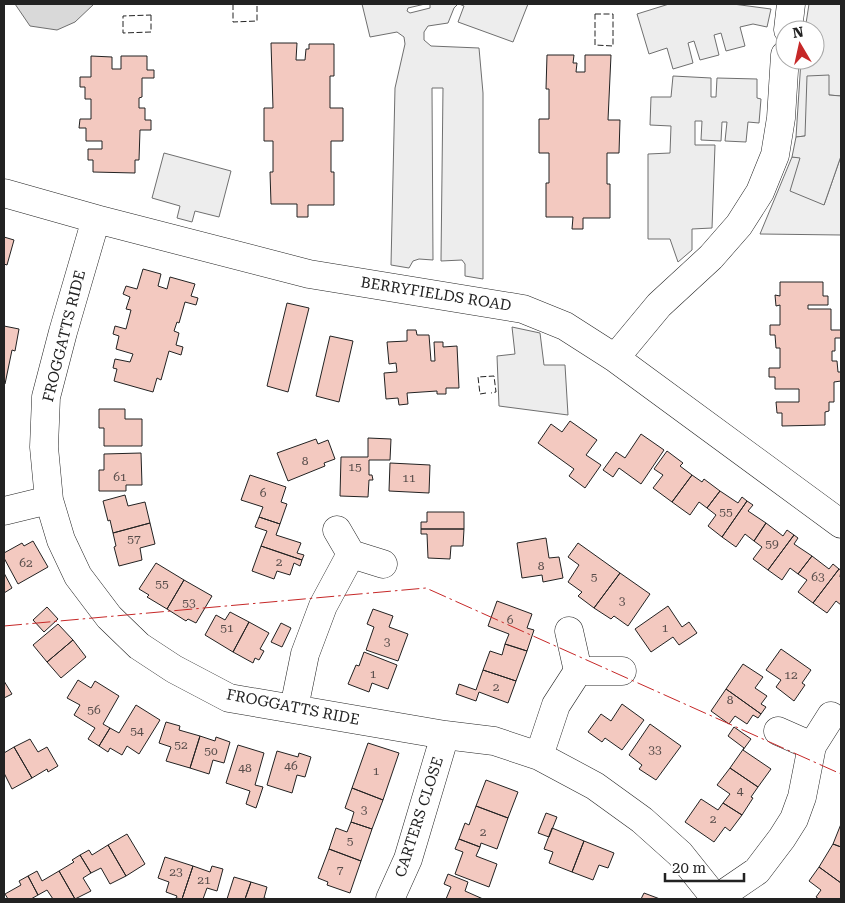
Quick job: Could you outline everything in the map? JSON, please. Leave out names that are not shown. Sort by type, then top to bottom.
[{"type":"street","points":[[789,20],[791,4]]},
{"type":"street","points":[[615,358],[659,305],[711,257],[739,226],[760,192],[775,155],[781,118],[784,70]]},
{"type":"street","name":"BERRYFIELDS ROAD","points":[[4,193],[96,219],[309,274],[523,309],[565,326],[615,358],[841,524]]},
{"type":"street","name":"FROGGATTS RIDE","points":[[96,219],[46,397],[44,446],[49,500],[61,540],[78,576],[109,617],[139,646],[174,670],[229,698],[494,742],[538,756],[595,786],[642,820],[680,854],[716,899]]},
{"type":"street","points":[[4,511],[49,500]]},
{"type":"street","points":[[337,530],[351,554],[383,564]]},
{"type":"street","points":[[294,708],[305,654],[323,606],[351,554]]},
{"type":"street","points":[[538,756],[556,705],[578,671],[569,631]]},
{"type":"street","points":[[578,671],[622,671]]},
{"type":"street","points":[[716,899],[757,870],[794,819],[802,798],[812,746],[831,716]]},
{"type":"street","points":[[778,731],[812,746]]},
{"type":"street","name":"CARTERS CLOSE","points":[[390,899],[408,858],[445,735]]},
{"type":"shaded area","points":[[15,4],[94,4],[75,22],[57,30],[30,26]]},
{"type":"shaded area","points":[[362,4],[425,4],[408,8],[407,11],[410,13],[430,8],[430,4],[458,4],[454,8],[448,23],[428,26],[424,32],[424,40],[431,46],[479,48],[483,93],[483,279],[465,276],[465,264],[462,260],[441,261],[443,88],[432,88],[433,260],[419,259],[413,261],[409,268],[391,265],[395,88],[405,44],[404,37],[397,32],[370,37]]},
{"type":"shaded area","points":[[459,4],[528,4],[513,42],[458,22],[464,6]]},
{"type":"shaded area","points":[[669,4],[733,4],[771,9],[767,27],[753,24],[740,27],[745,46],[726,51],[721,33],[714,35],[719,55],[700,60],[694,41],[688,43],[693,63],[673,69],[667,48],[649,54],[637,14]]},
{"type":"shaded area","points":[[809,4],[841,4],[841,96],[829,95],[805,136],[796,137],[800,70],[825,70],[825,20],[807,20]]},
{"type":"shaded area","points":[[829,75],[829,95],[841,96],[841,156],[824,205],[790,191],[800,158],[792,157],[796,137],[805,136],[807,76]]},
{"type":"shaded area","points":[[673,76],[711,78],[711,97],[716,97],[717,78],[757,79],[757,98],[761,99],[759,123],[748,122],[746,142],[725,141],[727,122],[722,122],[721,141],[701,140],[702,121],[695,121],[695,145],[715,145],[712,228],[692,229],[692,250],[678,262],[670,239],[648,239],[648,154],[670,153],[671,126],[650,125],[651,97],[671,97]]},
{"type":"shaded area","points":[[164,153],[231,171],[219,217],[195,211],[192,222],[177,218],[180,206],[152,198]]},
{"type":"shaded area","points":[[841,156],[841,235],[760,234],[792,157],[800,157],[824,205]]},
{"type":"shaded area","points":[[512,327],[540,333],[544,365],[565,365],[568,415],[499,406],[497,356],[515,354]]},
{"type":"building","points":[[271,43],[297,43],[296,60],[305,60],[306,49],[309,49],[309,44],[334,44],[334,76],[330,76],[330,108],[343,108],[343,141],[331,141],[331,172],[334,172],[334,205],[308,205],[308,217],[297,217],[297,204],[271,204],[270,172],[273,172],[273,141],[264,141],[264,108],[273,108]]},
{"type":"building","points":[[547,55],[574,55],[573,63],[577,63],[576,72],[585,72],[585,55],[611,55],[608,120],[620,120],[619,153],[607,153],[607,184],[610,184],[610,218],[583,218],[583,229],[572,229],[573,217],[546,217],[546,183],[549,183],[549,153],[539,153],[539,119],[549,119],[549,89],[546,89]]},
{"type":"building","points":[[91,56],[112,57],[112,69],[121,69],[121,56],[147,56],[147,70],[154,70],[154,78],[142,78],[142,97],[139,98],[139,108],[145,108],[145,120],[151,120],[151,130],[140,130],[139,160],[135,160],[135,173],[93,172],[93,160],[88,160],[88,149],[102,149],[102,141],[86,141],[86,128],[79,128],[80,119],[91,119],[91,99],[85,99],[85,87],[80,87],[80,77],[91,77]]},
{"type":"building","points":[[4,237],[14,240],[7,265],[4,264]]},
{"type":"building","points":[[143,269],[161,274],[158,286],[167,289],[170,277],[195,284],[191,296],[198,298],[196,305],[185,302],[179,323],[177,322],[174,331],[179,333],[176,345],[183,347],[181,355],[169,351],[161,380],[157,378],[153,392],[114,381],[117,369],[113,368],[115,359],[130,362],[133,354],[116,349],[119,336],[113,334],[115,326],[126,329],[131,310],[126,309],[130,297],[123,294],[126,286],[137,289]]},
{"type":"building","points":[[780,282],[823,282],[823,296],[828,296],[828,305],[808,305],[808,309],[831,309],[831,330],[841,330],[841,338],[835,338],[835,351],[832,351],[832,361],[837,361],[838,372],[841,372],[841,381],[834,382],[834,402],[829,402],[829,411],[825,412],[825,425],[782,426],[782,413],[777,413],[776,402],[799,402],[799,389],[775,389],[775,377],[769,377],[769,368],[780,368],[780,348],[776,348],[775,335],[770,335],[770,325],[780,325],[780,305],[776,306],[775,295],[780,296]]},
{"type":"building","points":[[287,303],[309,308],[288,392],[267,386]]},
{"type":"building","points":[[4,326],[19,329],[15,351],[12,350],[5,384],[4,384]]},
{"type":"building","points":[[407,330],[416,330],[417,335],[429,335],[431,361],[435,361],[434,342],[443,342],[443,347],[457,346],[459,388],[446,388],[446,394],[437,394],[437,391],[407,393],[408,404],[399,405],[398,398],[386,399],[384,373],[397,372],[396,363],[389,364],[387,342],[407,341]]},
{"type":"building","points":[[330,336],[353,341],[339,402],[316,396]]},
{"type":"building","points":[[99,409],[125,409],[125,419],[142,419],[142,446],[104,446],[104,428],[99,428]]},
{"type":"building","points":[[570,421],[597,440],[586,455],[601,465],[585,488],[569,476],[574,469],[538,443],[551,424],[562,432]]},
{"type":"building","points":[[641,434],[664,450],[641,484],[619,468],[613,477],[603,470],[616,452],[625,458]]},
{"type":"building","points":[[368,438],[391,439],[390,460],[369,460],[369,475],[372,475],[373,480],[369,480],[368,497],[340,496],[341,457],[368,457]]},
{"type":"building","points":[[316,439],[318,444],[328,440],[335,459],[324,463],[325,466],[288,481],[277,453]]},
{"type":"building","points":[[667,451],[683,463],[680,466],[692,475],[672,502],[653,488],[663,475],[654,469]]},
{"type":"building","points":[[141,453],[142,485],[126,485],[126,491],[99,491],[99,470],[104,470],[104,454]]},
{"type":"building","points":[[390,463],[430,465],[429,493],[389,491]]},
{"type":"building","points":[[250,475],[286,487],[281,502],[287,504],[280,524],[259,517],[263,507],[241,500]]},
{"type":"building","points":[[692,475],[702,482],[704,479],[720,491],[707,508],[699,502],[690,515],[672,502]]},
{"type":"building","points":[[720,491],[738,503],[742,497],[747,501],[722,537],[708,526],[716,515],[707,508]]},
{"type":"building","points":[[125,495],[128,506],[145,502],[150,523],[113,533],[103,501]]},
{"type":"building","points":[[747,501],[753,505],[748,511],[766,523],[754,541],[745,534],[736,547],[722,537]]},
{"type":"building","points":[[427,512],[464,512],[464,529],[421,529],[421,522],[427,522]]},
{"type":"building","points":[[259,517],[280,524],[276,535],[301,543],[297,553],[304,555],[302,560],[261,546],[267,531],[255,527]]},
{"type":"building","points":[[150,523],[155,544],[140,548],[142,560],[119,566],[114,547],[116,546],[113,533]]},
{"type":"building","points":[[766,523],[783,536],[787,530],[794,535],[768,570],[753,559],[762,547],[754,541]]},
{"type":"building","points":[[421,529],[464,529],[463,546],[451,546],[450,559],[428,558],[427,534],[421,534]]},
{"type":"building","points":[[794,535],[798,538],[794,544],[812,556],[798,574],[790,568],[782,580],[768,570]]},
{"type":"building","points":[[546,538],[549,558],[559,557],[563,578],[543,582],[542,575],[522,578],[517,543]]},
{"type":"building","points":[[33,541],[48,567],[18,584],[4,558],[4,553],[22,543],[24,546]]},
{"type":"building","points":[[578,543],[620,573],[594,608],[578,596],[582,592],[568,582],[579,565],[568,557]]},
{"type":"building","points":[[261,546],[302,560],[300,566],[294,563],[290,575],[277,571],[274,579],[252,571]]},
{"type":"building","points":[[812,556],[829,569],[833,564],[839,569],[813,603],[798,592],[807,580],[798,574]]},
{"type":"building","points":[[156,563],[184,580],[167,609],[147,597],[149,595],[139,589]]},
{"type":"building","points":[[839,569],[841,570],[841,605],[836,601],[827,613],[813,603]]},
{"type":"building","points":[[4,573],[12,588],[4,593]]},
{"type":"building","points":[[620,573],[650,594],[628,626],[614,616],[611,619],[594,608]]},
{"type":"building","points":[[184,580],[212,596],[196,623],[188,619],[186,621],[167,609]]},
{"type":"building","points":[[497,601],[532,614],[527,628],[534,630],[527,651],[505,644],[509,634],[488,626]]},
{"type":"building","points":[[668,606],[682,627],[689,622],[697,633],[679,645],[673,637],[651,652],[635,629]]},
{"type":"building","points":[[47,607],[58,619],[44,632],[33,620]]},
{"type":"building","points":[[373,609],[393,616],[389,627],[408,634],[398,661],[366,650],[374,627],[367,624]]},
{"type":"building","points":[[230,612],[249,622],[233,652],[205,635],[216,615],[225,620]]},
{"type":"building","points":[[249,622],[269,633],[260,649],[264,651],[259,660],[255,658],[253,663],[233,652]]},
{"type":"building","points":[[281,623],[291,628],[282,647],[271,642]]},
{"type":"building","points":[[58,624],[73,640],[47,662],[33,645]]},
{"type":"building","points":[[73,640],[86,657],[61,678],[47,662]]},
{"type":"building","points":[[505,644],[527,651],[516,681],[483,670],[490,651],[502,655]]},
{"type":"building","points":[[781,649],[811,670],[802,683],[805,685],[794,701],[776,687],[781,680],[766,670]]},
{"type":"building","points":[[364,652],[397,665],[388,689],[372,683],[369,692],[348,684],[356,665],[359,666]]},
{"type":"building","points":[[743,664],[763,677],[755,688],[767,696],[761,704],[766,707],[761,714],[726,689]]},
{"type":"building","points":[[483,670],[516,681],[508,703],[479,692],[476,701],[456,694],[459,684],[476,690]]},
{"type":"building","points":[[78,680],[91,688],[95,681],[119,696],[103,724],[110,728],[99,746],[88,739],[95,728],[74,715],[80,705],[67,698]]},
{"type":"building","points":[[4,681],[12,694],[4,698]]},
{"type":"building","points":[[726,689],[761,714],[758,718],[753,715],[747,724],[735,716],[729,724],[711,711]]},
{"type":"building","points":[[622,704],[644,720],[622,750],[605,738],[602,742],[588,732],[601,714],[611,721]]},
{"type":"building","points":[[136,705],[160,720],[139,754],[127,746],[122,755],[110,748],[108,752],[99,746],[110,728],[119,733]]},
{"type":"building","points":[[166,722],[180,726],[179,730],[200,736],[190,768],[166,761],[171,747],[159,743]]},
{"type":"building","points":[[650,724],[681,746],[656,780],[639,769],[642,765],[629,755]]},
{"type":"building","points":[[734,727],[751,739],[743,750],[771,769],[758,787],[730,768],[744,748],[728,736]]},
{"type":"building","points":[[200,736],[215,741],[216,737],[230,742],[224,763],[213,760],[209,774],[190,768]]},
{"type":"building","points":[[30,739],[38,752],[47,747],[58,766],[48,772],[47,769],[32,778],[14,747]]},
{"type":"building","points":[[368,743],[399,753],[383,800],[352,788]]},
{"type":"building","points":[[238,745],[264,753],[255,785],[263,787],[256,808],[246,804],[250,791],[226,783]]},
{"type":"building","points":[[14,747],[32,778],[12,789],[4,773],[4,753]]},
{"type":"building","points":[[277,751],[298,757],[299,753],[311,757],[305,777],[297,775],[292,793],[267,785]]},
{"type":"building","points":[[730,768],[758,787],[742,815],[723,803],[730,794],[717,785]]},
{"type":"building","points":[[486,780],[518,792],[508,818],[476,806]]},
{"type":"building","points":[[352,788],[383,800],[372,829],[351,822],[354,812],[345,808]]},
{"type":"building","points":[[701,799],[718,810],[723,803],[742,815],[730,831],[725,827],[714,842],[685,822]]},
{"type":"building","points":[[476,806],[508,818],[497,849],[481,843],[480,847],[459,839],[465,823],[469,825]]},
{"type":"building","points":[[546,813],[557,817],[549,837],[538,833]]},
{"type":"building","points":[[351,822],[372,829],[361,861],[329,849],[336,828],[347,832]]},
{"type":"building","points":[[841,824],[841,847],[833,844]]},
{"type":"building","points":[[552,828],[584,841],[572,872],[549,863],[553,852],[544,849]]},
{"type":"building","points":[[127,834],[145,864],[126,876],[108,845]]},
{"type":"building","points":[[459,839],[480,847],[476,856],[497,864],[489,887],[455,874],[463,852],[455,849]]},
{"type":"building","points":[[584,841],[614,853],[608,868],[599,865],[593,880],[572,872]]},
{"type":"building","points":[[833,844],[841,847],[841,883],[819,867]]},
{"type":"building","points":[[108,845],[126,876],[110,884],[101,868],[91,873],[80,855],[89,850],[92,855]]},
{"type":"building","points":[[329,849],[361,861],[350,893],[327,885],[328,882],[318,878]]},
{"type":"building","points":[[80,855],[91,873],[83,878],[91,891],[75,899],[59,871],[74,862],[72,860]]},
{"type":"building","points":[[165,857],[193,866],[182,899],[166,892],[169,882],[158,878]]},
{"type":"building","points":[[193,866],[210,872],[212,866],[223,869],[217,891],[207,888],[203,899],[182,899]]},
{"type":"building","points":[[819,867],[841,883],[841,899],[819,899],[816,897],[821,890],[809,881]]},
{"type":"building","points":[[37,871],[42,881],[59,871],[75,899],[53,899],[47,890],[38,895],[28,876]]},
{"type":"building","points":[[448,874],[468,882],[465,891],[483,899],[446,899],[451,887],[444,884]]},
{"type":"building","points":[[28,876],[38,895],[31,899],[8,899],[5,894],[21,885],[19,881]]},
{"type":"building","points":[[234,877],[251,882],[245,899],[227,899]]},
{"type":"building","points":[[251,882],[267,887],[264,898],[269,899],[245,899]]},
{"type":"building","points":[[644,893],[660,899],[641,899]]},
{"type":"fence","points":[[233,4],[233,22],[257,21],[257,4]]},
{"type":"fence","points":[[595,14],[613,14],[613,46],[595,45],[595,14]]},
{"type":"fence","points":[[151,15],[151,32],[123,33],[123,16],[151,15]]},
{"type":"fence","points":[[486,393],[480,394],[478,377],[494,376],[496,392],[491,393]]},
{"type":"power","points":[[4,626],[426,588],[841,774]]}]
